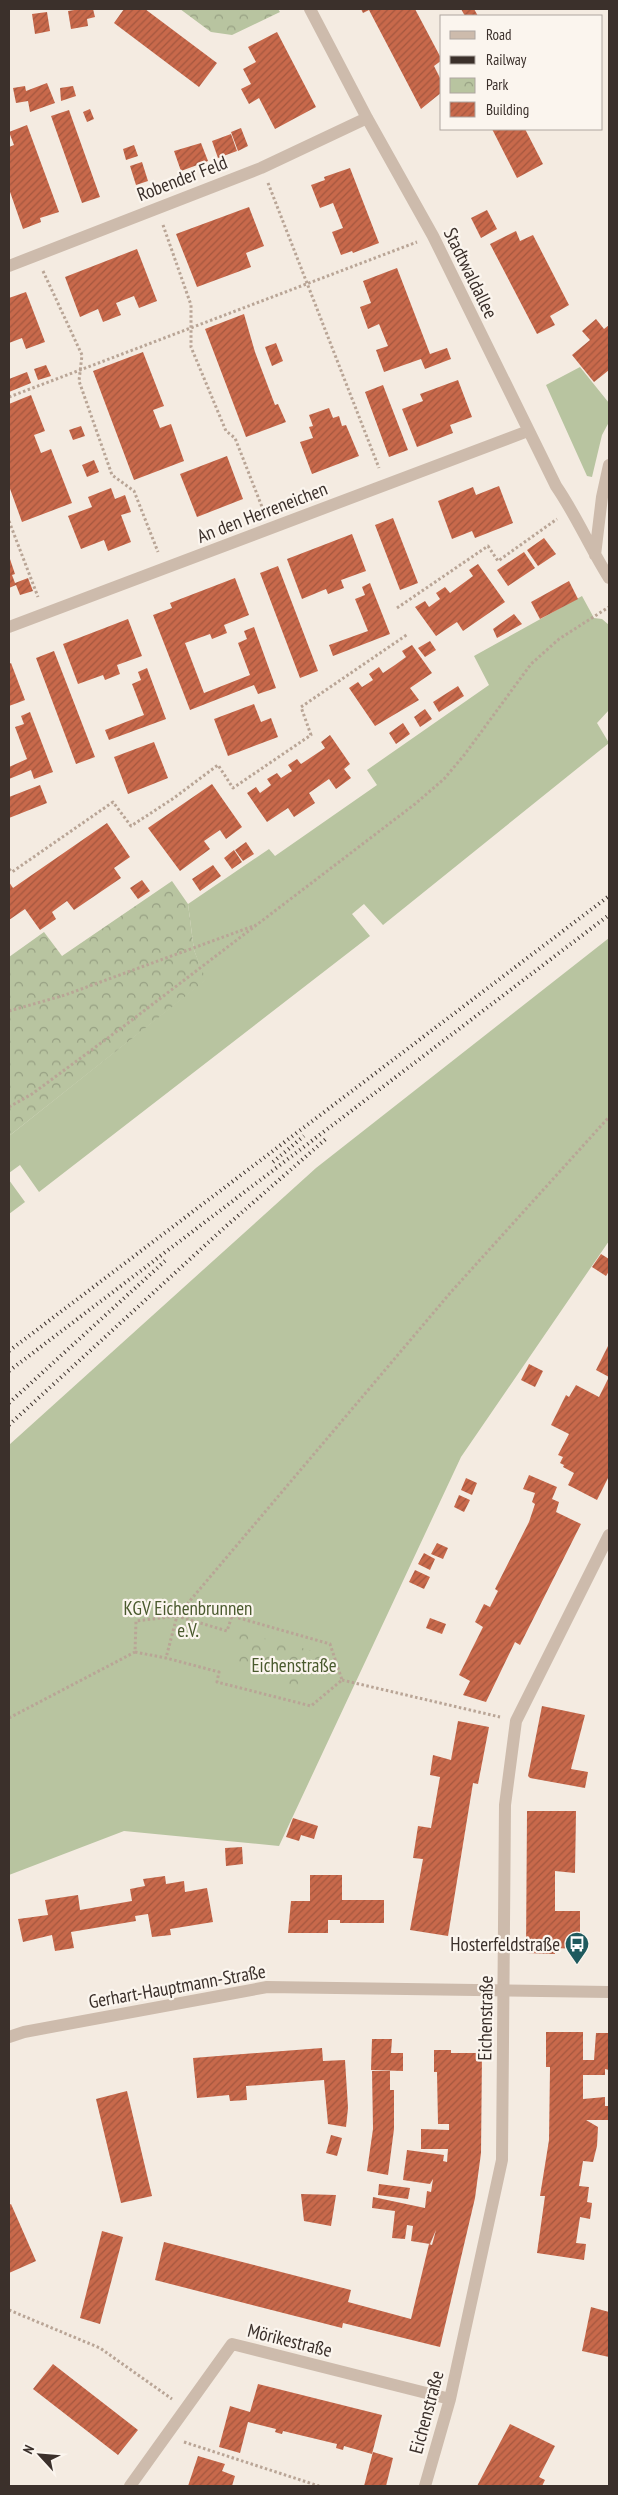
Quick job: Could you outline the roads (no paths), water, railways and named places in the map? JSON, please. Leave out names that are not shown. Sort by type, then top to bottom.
[{"type":"street","name":"Stadtwaldallee","points":[[310,9],[367,118],[433,236],[528,431],[556,486],[572,509],[594,555]]},
{"type":"street","name":"Robender Feld","points":[[9,266],[261,168],[367,118]]},
{"type":"street","name":"An den Herreneichen","points":[[9,627],[528,431]]},
{"type":"street","points":[[609,465],[602,497],[594,555],[609,578]]},
{"type":"street","name":"Eichenstraße","points":[[425,2486],[450,2400],[502,2160],[505,1804],[516,1721],[609,1534]]},
{"type":"street","name":"Gerhart-Hauptmann-Straße","points":[[9,2037],[24,2032],[267,1987],[504,1992]]},
{"type":"street","points":[[504,1992],[609,1992]]},
{"type":"street","name":"Mörikestraße","points":[[130,2486],[184,2408],[232,2344],[450,2400]]},
{"type":"railway","points":[[9,1351],[609,896]]},
{"type":"railway","points":[[9,1371],[609,915]]},
{"type":"railway","points":[[273,1162],[304,1136]]},
{"type":"railway","points":[[9,1425],[224,1228],[327,1138]]},
{"type":"railway","points":[[9,1403],[166,1260]]},
{"type":"place","name":"Hosterfeldstraße","points":[[577,1965]]},
{"type":"park label","name":"KGV Eichenbrunnen e.V.","points":[[188,1619]]}]
